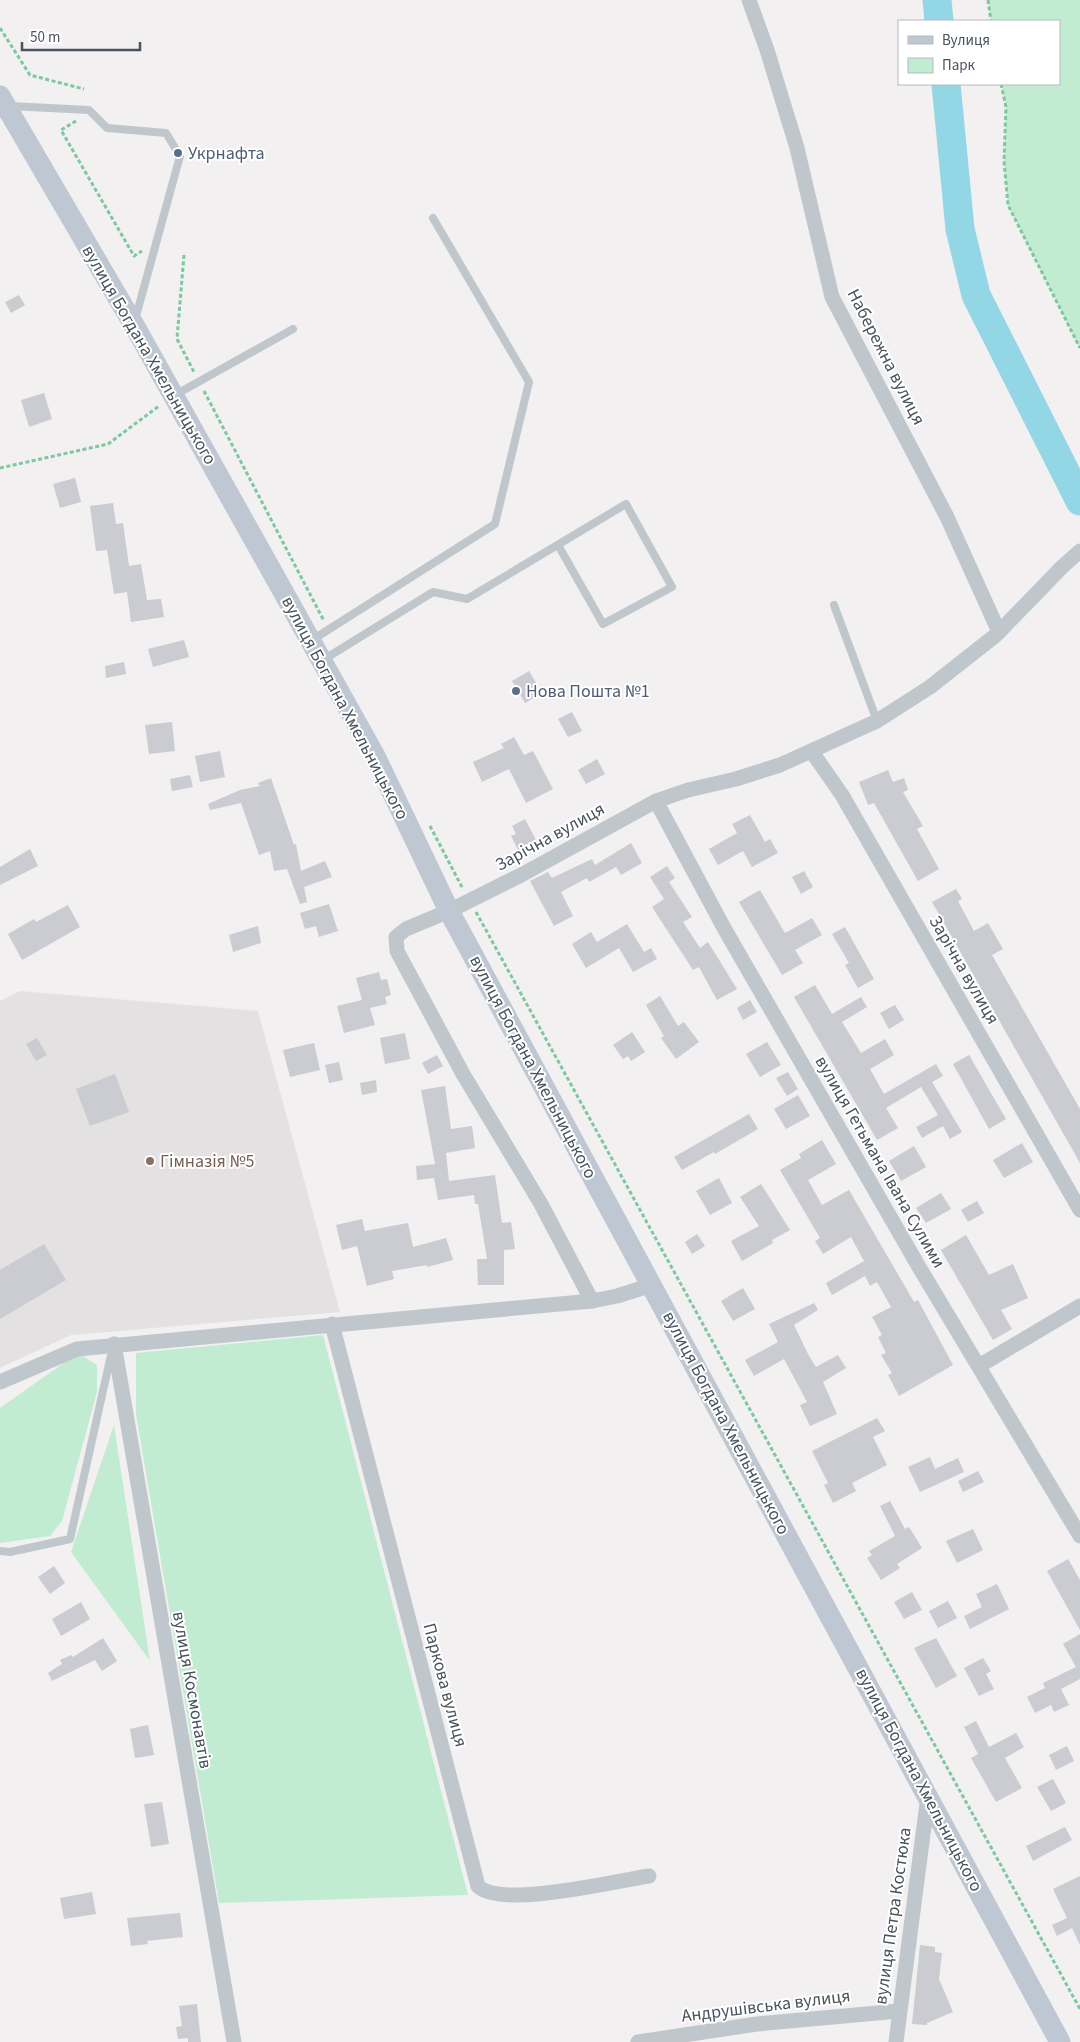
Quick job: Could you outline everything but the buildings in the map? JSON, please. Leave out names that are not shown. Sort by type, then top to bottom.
[{"type":"main road","name":"вулиця Богдана Хмельницького","points":[[3,101],[134,325],[375,756],[449,911],[1060,2042]]},
{"type":"street","name":"Набережна вулиця","points":[[749,0],[768,50],[797,148],[832,297],[947,517],[999,632]]},
{"type":"street","name":"Зарічна вулиця","points":[[592,1301],[541,1204],[464,1074],[397,951],[396,937],[400,932],[470,901],[656,801],[688,790],[757,773],[812,752],[877,721],[930,687],[999,632],[1076,554]]},
{"type":"street","name":"Зарічна вулиця","points":[[812,752],[842,795],[1080,1210]]},
{"type":"street","name":"вулиця Гетьмана Івана Сулими","points":[[656,801],[724,928],[848,1146],[1080,1536]]},
{"type":"street","points":[[0,1382],[77,1349],[114,1344],[592,1301],[617,1296],[652,1285]]},
{"type":"street","points":[[980,1366],[1080,1306]]},
{"type":"street","name":"Паркова вулиця","points":[[332,1324],[478,1886],[482,1890],[493,1894],[529,1895],[649,1876]]},
{"type":"street","name":"вулиця Космонавтів","points":[[114,1344],[234,2042]]},
{"type":"street","name":"вулиця Петра Костюка","points":[[896,2042],[928,1796]]},
{"type":"street","name":"Андрушівська вулиця","points":[[638,2042],[757,2024],[900,2011]]},
{"type":"lane","points":[[3,101],[89,110],[107,128],[166,133],[180,156],[134,325]]},
{"type":"lane","points":[[311,642],[495,524],[529,382],[434,218]]},
{"type":"lane","points":[[173,396],[293,329]]},
{"type":"lane","points":[[322,661],[433,592],[467,599],[626,504],[672,587],[603,624],[558,545]]},
{"type":"lane","points":[[834,605],[877,721]]},
{"type":"lane","points":[[0,1551],[10,1552],[70,1540],[114,1344]]},
{"type":"path","points":[[988,0],[991,20]]},
{"type":"path","points":[[0,28],[30,75],[84,90]]},
{"type":"path","points":[[1001,85],[1006,107],[1004,161],[1008,205],[1080,348]]},
{"type":"path","points":[[79,120],[61,130],[134,256],[145,249]]},
{"type":"path","points":[[184,255],[177,339],[329,631]]},
{"type":"path","points":[[0,468],[108,444],[173,396]]},
{"type":"path","points":[[429,823],[470,901],[1080,2008]]},
{"type":"shaded area","name":"Гімназія №5","points":[[20,991],[258,1011],[340,1312],[71,1335],[0,1368],[0,1001]]},
{"type":"green space","points":[[988,0],[1080,0],[1080,348],[1008,205],[1004,161],[1006,107],[1001,85],[1060,85],[1060,20],[991,20]]},
{"type":"green space","points":[[323,1335],[468,1895],[219,1903],[136,1414],[136,1353]]},
{"type":"green space","points":[[78,1353],[97,1365],[97,1392],[62,1521],[50,1536],[0,1543],[0,1408]]},
{"type":"green space","points":[[114,1425],[150,1661],[71,1552]]},
{"type":"waterway","points":[[937,0],[939,20]]},
{"type":"waterway","points":[[946,85],[960,229],[976,295],[1080,501]]},
{"type":"place","name":"Укрнафта","points":[[178,153]]},
{"type":"place","name":"Нова Пошта №1","points":[[516,691]]},
{"type":"place","name":"Гімназія №5","points":[[150,1161]]}]
